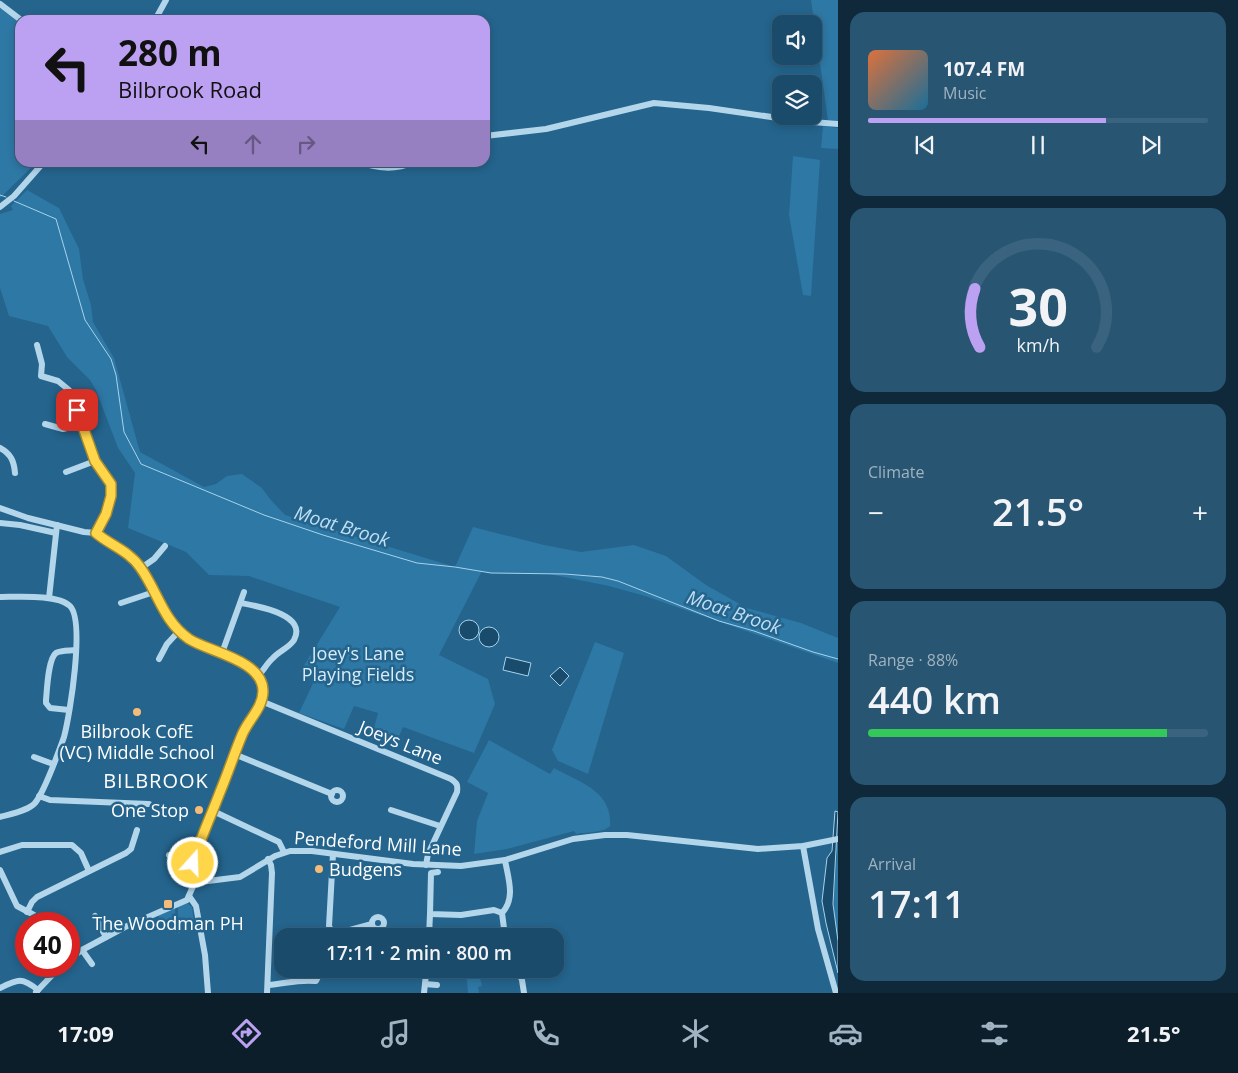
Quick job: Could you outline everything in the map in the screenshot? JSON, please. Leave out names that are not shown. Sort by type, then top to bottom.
[{"type":"street","points":[[158,15],[166,0]]},
{"type":"street","points":[[0,4],[15,15]]},
{"type":"street","points":[[490,135],[546,129],[654,103],[838,124]]},
{"type":"street","points":[[0,207],[14,196],[40,167]]},
{"type":"street","points":[[374,167],[404,167]]},
{"type":"street","points":[[37,345],[42,364],[41,376],[58,381],[66,386],[95,461],[109,480],[112,490],[106,514],[96,533]]},
{"type":"street","points":[[45,424],[63,429],[82,424]]},
{"type":"street","points":[[0,448],[12,459],[15,473]]},
{"type":"street","points":[[66,472],[95,461]]},
{"type":"street","points":[[0,508],[28,518],[84,532],[96,533],[124,552],[140,568],[164,612],[180,631],[199,645],[222,653],[245,665],[258,676],[262,687],[261,701],[244,730],[193,863],[194,884],[189,896],[184,902],[143,918],[82,950],[92,964]]},
{"type":"street","points":[[0,523],[20,525],[56,533]]},
{"type":"street","points":[[48,598],[57,524]]},
{"type":"street","points":[[140,568],[154,558],[165,546]]},
{"type":"street","points":[[121,603],[154,592]]},
{"type":"street","points":[[222,653],[244,592]]},
{"type":"street","points":[[0,597],[48,598],[65,602],[74,611],[76,629],[76,650],[70,710],[63,738],[53,764],[39,796],[33,804],[0,817]]},
{"type":"street","points":[[241,603],[274,612],[291,620],[296,628],[294,641],[272,658],[258,676]]},
{"type":"street","points":[[159,659],[168,644],[180,631]]},
{"type":"street","points":[[70,710],[50,708],[46,700],[51,661],[55,654],[62,651],[76,650]]},
{"type":"street","name":"Joeys Lane","points":[[261,701],[451,779],[457,785],[457,792],[428,854],[426,865]]},
{"type":"street","points":[[234,754],[332,794]]},
{"type":"street","points":[[34,757],[53,764]]},
{"type":"street","points":[[39,796],[50,800],[149,804]]},
{"type":"street","points":[[391,810],[440,826]]},
{"type":"street","points":[[213,811],[279,842],[284,852]]},
{"type":"street","points":[[0,870],[14,901],[20,909],[27,912],[37,897],[129,851],[137,830]]},
{"type":"street","name":"Pendeford Mill Lane","points":[[194,884],[240,877],[268,859],[284,852],[298,850],[426,865],[470,865],[505,860],[574,839],[605,835],[656,838],[747,849],[803,846],[838,839]]},
{"type":"street","points":[[0,852],[22,846],[72,845],[80,851],[89,871]]},
{"type":"street","points":[[803,846],[818,929],[836,993]]},
{"type":"street","points":[[333,854],[330,929],[339,933],[372,924]]},
{"type":"street","points":[[168,855],[193,863]]},
{"type":"street","points":[[267,993],[272,872],[268,859]]},
{"type":"street","points":[[504,928],[502,913],[507,907],[510,892],[505,860]]},
{"type":"street","points":[[429,928],[432,873]]},
{"type":"street","points":[[189,896],[196,906],[205,955],[208,993]]},
{"type":"street","points":[[430,914],[461,915],[494,910],[502,913]]},
{"type":"street","points":[[95,916],[106,937]]},
{"type":"street","points":[[0,988],[15,980],[22,980],[29,983],[37,992],[51,977]]},
{"type":"street","points":[[424,993],[426,978]]},
{"type":"street","points":[[521,978],[524,993]]},
{"type":"street","points":[[268,984],[300,980],[318,981]]},
{"type":"street","points":[[425,984],[437,985]]},
{"type":"green space","points":[[811,0],[838,0],[838,121],[828,120],[820,65],[822,65],[822,15],[813,15]]},
{"type":"green space","points":[[0,8],[15,19],[15,167],[32,167],[0,198]]},
{"type":"green space","points":[[823,126],[838,128],[838,149],[821,148]]},
{"type":"green space","points":[[793,156],[820,160],[811,296],[803,295],[789,215]]},
{"type":"green space","name":"Joey's Lane Playing Fields","points":[[27,190],[59,208],[79,249],[83,279],[91,305],[93,322],[114,358],[140,452],[204,487],[216,484],[227,476],[242,474],[262,488],[285,515],[455,567],[473,527],[544,545],[581,552],[634,545],[666,556],[706,585],[747,608],[801,623],[838,638],[838,663],[645,596],[609,586],[549,574],[491,573],[482,571],[439,655],[488,679],[495,704],[474,753],[403,727],[394,748],[371,739],[378,713],[354,706],[344,729],[299,713],[315,679],[300,672],[340,607],[249,576],[209,575],[186,552],[128,528],[135,473],[118,448],[96,390],[90,380],[67,357],[48,326],[9,316],[0,288],[0,214],[13,210],[11,206]]},
{"type":"green space","points":[[595,642],[624,653],[588,774],[558,761],[552,750]]},
{"type":"green space","points":[[489,740],[550,774],[554,768],[592,789],[606,804],[610,826],[599,831],[576,834],[574,831],[507,849],[474,854],[477,821],[488,793],[467,782]]},
{"type":"green space","points":[[838,842],[838,941],[834,899],[836,847]]},
{"type":"green space","points":[[187,903],[192,907],[194,923],[178,934],[178,906]]},
{"type":"green space","points":[[175,906],[176,934],[168,923],[163,925],[158,915]]},
{"type":"green space","points":[[467,978],[480,978],[482,986],[478,987],[479,993],[468,993]]},
{"type":"shaded area","points":[[469,620],[476,623],[479,630],[476,637],[469,640],[462,637],[459,630],[462,623]]},
{"type":"shaded area","points":[[489,627],[496,630],[499,637],[496,644],[489,647],[482,644],[479,637],[482,630]]},
{"type":"shaded area","points":[[506,657],[531,663],[528,676],[503,670]]},
{"type":"shaded area","points":[[560,667],[569,676],[560,686],[550,676]]},
{"type":"shaded area","points":[[835,811],[838,812],[833,904],[838,941],[838,973],[822,901],[827,858],[832,851]]},
{"type":"waterway","name":"Moat Brook","points":[[0,195],[6,197]]},
{"type":"waterway","name":"Moat Brook","points":[[14,201],[56,219],[85,320],[111,359],[116,375],[124,432],[141,464],[264,515],[417,563],[491,573],[565,574],[602,577],[618,581],[719,621],[838,659]]},
{"type":"place","name":"Bilbrook CofE (VC) Middle School","points":[[137,712]]},
{"type":"place","name":"One Stop","points":[[199,810]]},
{"type":"place","name":"Budgens","points":[[319,869]]},
{"type":"place","name":"The Woodman PH","points":[[168,904]]},
{"type":"district","name":"BILBROOK","points":[[156,780]]},
{"type":"route","points":[[77,410],[95,461],[111,484],[112,490],[106,514],[96,533],[130,556],[140,568],[164,612],[175,627],[199,645],[230,656],[245,665],[258,676],[262,684],[261,701],[242,735],[193,863]]}]
